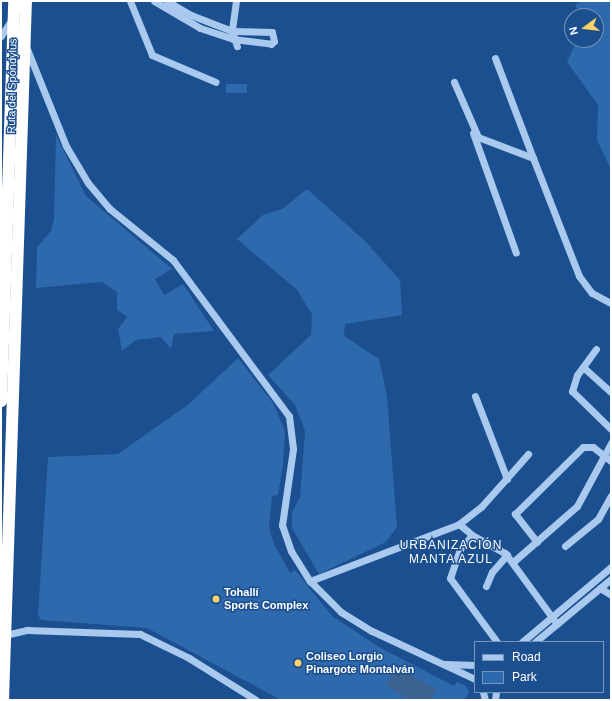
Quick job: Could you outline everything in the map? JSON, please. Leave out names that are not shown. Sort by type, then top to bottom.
[{"type":"highway","name":"Ruta del Spóndylus","points":[[3,700],[5,176],[13,45],[14,1]]},
{"type":"highway","name":"Ruta del Spóndylus","points":[[5,404],[22,176],[26,1]]},
{"type":"street","points":[[130,1],[152,55],[216,82]]},
{"type":"street","points":[[154,1],[235,43],[271,44],[275,36],[267,31],[232,31],[189,18],[167,1]]},
{"type":"street","points":[[235,43],[232,31],[236,1]]},
{"type":"street","points":[[1,36],[14,17]]},
{"type":"street","points":[[13,45],[26,44],[66,146],[88,183],[110,209],[174,260],[289,416],[294,449],[282,525],[291,551],[310,582],[341,612],[372,632],[438,664],[474,679]]},
{"type":"street","points":[[495,58],[579,276],[592,293],[611,304]]},
{"type":"street","points":[[454,82],[516,253]]},
{"type":"street","points":[[471,129],[481,140],[533,158]]},
{"type":"street","points":[[5,176],[22,176]]},
{"type":"street","points":[[596,349],[583,367],[572,390],[611,429]]},
{"type":"street","points":[[583,367],[611,392]]},
{"type":"street","points":[[475,396],[507,479]]},
{"type":"street","points":[[513,562],[577,506],[611,443]]},
{"type":"street","points":[[537,542],[515,514],[584,447],[593,447],[603,458],[611,461]]},
{"type":"street","points":[[310,582],[459,524],[507,479],[528,454]]},
{"type":"street","points":[[565,546],[598,519],[611,496]]},
{"type":"street","points":[[459,524],[472,535],[507,556],[513,562],[557,624]]},
{"type":"street","points":[[472,535],[460,549],[450,578],[496,641]]},
{"type":"street","points":[[486,586],[492,572],[507,556]]},
{"type":"street","points":[[523,641],[611,567]]},
{"type":"street","points":[[536,641],[611,579]]},
{"type":"street","points":[[600,588],[611,595]]},
{"type":"street","points":[[3,636],[26,630],[140,634],[189,658],[256,700]]},
{"type":"street","points":[[438,664],[474,665]]},
{"type":"green space","points":[[581,1],[611,1],[611,170],[597,140],[598,105],[567,62],[573,48],[604,48],[604,8],[577,8],[575,5]]},
{"type":"green space","points":[[226,84],[247,84],[247,93],[226,93]]},
{"type":"green space","points":[[56,135],[86,196],[172,269],[155,279],[164,295],[183,284],[214,331],[174,334],[171,349],[161,337],[136,340],[122,351],[118,329],[127,317],[117,310],[117,292],[102,282],[36,288],[37,247],[51,231],[54,219]]},
{"type":"green space","points":[[307,189],[364,240],[400,280],[402,315],[345,324],[344,336],[379,359],[387,396],[397,527],[386,542],[319,574],[292,528],[292,513],[300,497],[305,431],[295,405],[268,375],[311,335],[312,314],[297,290],[237,239],[263,215],[282,209]]},
{"type":"green space","points":[[238,358],[273,403],[285,431],[283,465],[278,495],[272,496],[269,527],[274,544],[290,573],[295,570],[332,616],[379,647],[454,686],[457,682],[466,686],[469,692],[464,700],[281,700],[147,628],[41,620],[38,615],[48,457],[118,454],[189,404]]},
{"type":"shaded area","points":[[396,667],[436,689],[430,700],[410,700],[386,686]]},
{"type":"place","name":"Tohallí Sports Complex","points":[[216,599]]},
{"type":"place","name":"Coliseo Lorgio Pinargote Montalván","points":[[298,663]]},
{"type":"district","name":"URBANIZACIÓN MANTA AZUL","points":[[451,553]]}]
